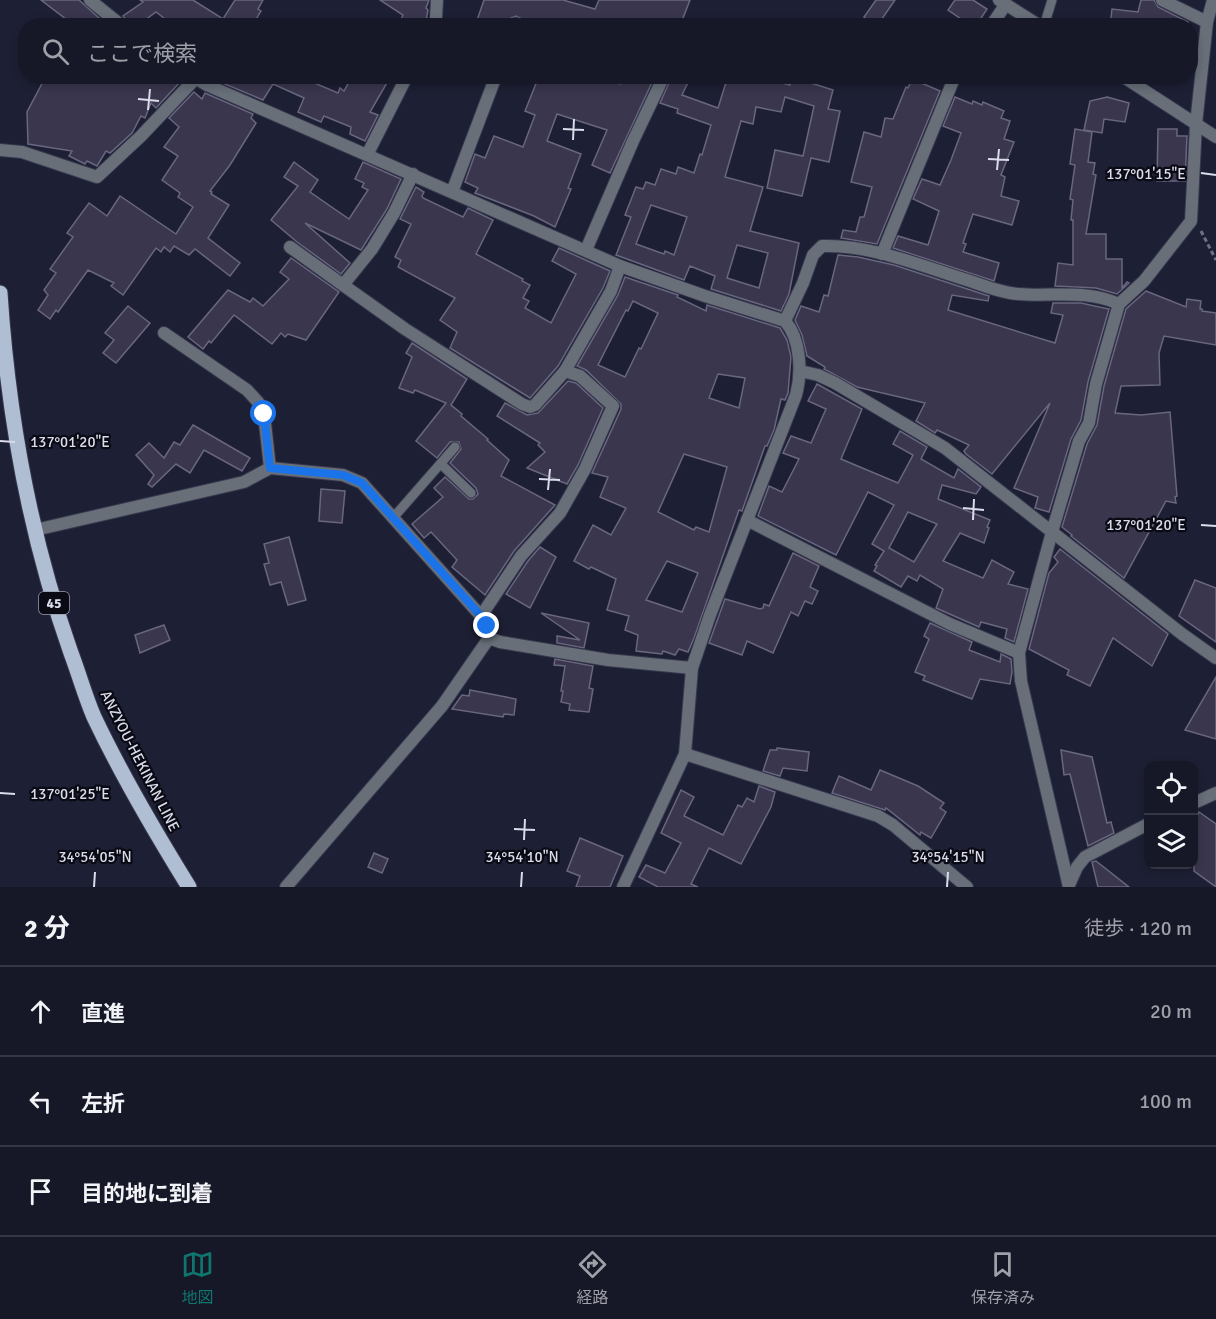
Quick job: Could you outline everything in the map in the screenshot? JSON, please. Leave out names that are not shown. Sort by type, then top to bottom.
[{"type":"main road","name":"ANZYOU-HEKINAN LINE","points":[[0,294],[4,391],[54,605],[94,715],[149,823],[189,887]]},
{"type":"street","points":[[90,0],[112,18]]},
{"type":"street","points":[[436,18],[437,0]]},
{"type":"street","points":[[1162,0],[1207,22]]},
{"type":"street","points":[[1069,886],[1020,681],[1019,653],[1079,441],[1089,423],[1096,384],[1119,304],[1144,281],[1191,221],[1196,124],[1207,22],[1213,0]]},
{"type":"street","points":[[995,18],[1002,2],[1029,18]]},
{"type":"street","points":[[0,150],[22,152],[97,177],[141,136],[188,84]]},
{"type":"street","points":[[207,84],[620,266],[784,321],[794,336],[800,371],[796,395],[710,615],[692,668],[685,754],[623,887]]},
{"type":"street","points":[[367,154],[403,84]]},
{"type":"street","points":[[452,192],[493,84]]},
{"type":"street","points":[[586,250],[660,84]]},
{"type":"street","points":[[882,254],[952,84]]},
{"type":"street","points":[[1134,84],[1216,137]]},
{"type":"street","points":[[344,285],[372,249],[394,213],[413,174]]},
{"type":"street","points":[[784,321],[817,249],[822,246],[882,254],[1003,292],[1032,295],[1077,294],[1109,299],[1119,304]]},
{"type":"street","points":[[290,247],[405,329],[530,407],[535,405],[565,371],[611,291],[620,266]]},
{"type":"street","points":[[164,333],[247,390],[258,402],[264,414],[270,468]]},
{"type":"street","points":[[481,616],[521,556],[560,513],[585,469],[613,406],[580,376],[565,371]]},
{"type":"street","points":[[800,371],[818,375],[835,383],[945,448],[1182,634],[1216,658]]},
{"type":"street","points":[[35,530],[244,482],[270,468],[343,475],[362,483],[481,616],[487,626],[489,638],[442,706],[286,887]]},
{"type":"street","points":[[747,520],[950,624],[1019,653]]},
{"type":"street","points":[[489,638],[500,642],[608,660],[692,668]]},
{"type":"street","points":[[685,754],[878,816],[893,825],[966,887]]},
{"type":"street","points":[[1198,801],[1216,793]]},
{"type":"street","points":[[1069,886],[1077,867],[1085,857],[1144,827]]},
{"type":"lane","points":[[1045,18],[1052,0]]},
{"type":"lane","points":[[393,518],[455,447]]},
{"type":"lane","points":[[441,464],[471,493]]},
{"type":"path","points":[[1191,221],[1203,234],[1216,260]]},
{"type":"building","points":[[41,0],[79,0],[99,18],[65,18]]},
{"type":"building","points":[[140,0],[193,0],[221,18],[164,18],[156,12],[148,18],[124,18],[123,16],[143,2]]},
{"type":"building","points":[[235,0],[263,0],[258,9],[261,11],[257,18],[224,18]]},
{"type":"building","points":[[380,0],[429,0],[426,8],[428,10],[426,18],[402,18],[403,15]]},
{"type":"building","points":[[484,0],[563,0],[595,9],[599,0],[690,0],[683,18],[520,18],[516,16],[478,18]]},
{"type":"building","points":[[876,0],[895,0],[883,18],[864,17]]},
{"type":"building","points":[[955,0],[973,0],[987,9],[981,18],[960,18],[948,10]]},
{"type":"building","points":[[1141,0],[1154,0],[1158,7],[1180,18],[1111,18],[1112,9],[1138,12]]},
{"type":"building","points":[[42,84],[178,84],[156,108],[151,103],[145,118],[141,116],[132,133],[110,153],[106,151],[97,166],[87,161],[85,164],[69,156],[72,151],[28,144],[27,112]]},
{"type":"building","points":[[225,84],[273,84],[263,100]]},
{"type":"building","points":[[273,84],[317,84],[338,93],[340,88],[344,91],[348,84],[386,84],[370,112],[378,115],[365,141],[350,134],[351,127],[324,116],[321,122],[298,112],[304,98]]},
{"type":"building","points":[[536,84],[651,84],[610,173],[592,165],[607,130],[557,114],[547,141],[581,154],[568,188],[571,189],[555,227],[534,216],[475,193],[478,188],[465,182],[475,154],[485,158],[494,136],[523,147],[535,115],[525,111]]},
{"type":"building","points":[[668,84],[687,84],[682,95],[718,108],[726,84],[814,84],[833,90],[828,109],[840,111],[829,162],[811,158],[802,196],[767,188],[775,150],[803,156],[814,106],[785,97],[781,112],[756,107],[753,124],[741,121],[725,177],[763,187],[750,231],[799,243],[789,294],[781,311],[711,289],[715,276],[690,266],[684,280],[616,255],[631,217],[625,215],[636,187],[643,189],[646,182],[655,185],[661,169],[676,174],[678,167],[694,173],[700,154],[702,155],[711,125],[677,113],[678,109],[660,103]],"holes":[[[651,205],[687,217],[674,255],[665,251],[664,254],[636,244]],[[737,245],[768,253],[759,288],[727,278]]]},
{"type":"building","points":[[910,84],[924,84],[940,91],[877,244],[841,238],[843,230],[856,232],[860,217],[864,217],[872,187],[851,182],[864,132],[881,137],[885,118],[893,119],[906,87],[908,88]]},
{"type":"building","points":[[194,92],[202,99],[205,93],[253,114],[251,118],[256,123],[230,165],[210,191],[211,194],[229,205],[208,238],[240,263],[230,276],[195,249],[189,255],[174,246],[170,252],[164,247],[161,252],[156,248],[123,295],[111,286],[114,283],[88,270],[58,312],[56,310],[50,319],[38,310],[48,295],[44,290],[56,273],[50,269],[73,237],[67,233],[89,203],[107,216],[120,196],[176,234],[193,207],[178,197],[180,193],[162,180],[178,156],[164,147],[179,127],[169,118]]},
{"type":"building","points":[[955,97],[972,104],[973,101],[982,105],[983,102],[1004,111],[1001,118],[1010,121],[1004,139],[1014,142],[1001,175],[1005,177],[1001,196],[1019,201],[1012,225],[973,214],[963,243],[966,244],[963,252],[999,263],[994,281],[893,248],[898,236],[928,245],[939,211],[913,199],[922,179],[940,185],[951,160],[961,133],[943,126]]},
{"type":"building","points":[[1107,97],[1129,103],[1125,122],[1104,119],[1102,133],[1084,130],[1090,101]]},
{"type":"building","points":[[1075,129],[1092,132],[1088,162],[1095,163],[1093,174],[1096,175],[1086,234],[1106,234],[1106,259],[1122,259],[1122,288],[1127,282],[1129,283],[1117,294],[1096,288],[1055,286],[1058,263],[1073,265],[1073,220],[1071,220],[1073,200],[1070,199],[1075,165],[1070,164]]},
{"type":"building","points":[[1158,129],[1177,129],[1177,136],[1187,136],[1185,181],[1157,181]]},
{"type":"building","points":[[294,162],[318,180],[310,192],[349,219],[368,190],[362,187],[364,183],[355,179],[363,162],[401,179],[387,209],[361,250],[305,223],[350,263],[341,274],[271,220],[298,186],[284,177]]},
{"type":"building","points":[[416,187],[424,192],[423,198],[463,217],[468,208],[493,220],[476,254],[530,285],[523,298],[529,301],[525,308],[551,323],[576,274],[552,261],[559,248],[610,271],[603,288],[558,366],[530,398],[450,348],[457,332],[440,320],[455,298],[398,267],[401,260],[395,257],[411,224],[400,219]]},
{"type":"building","points":[[838,255],[894,265],[989,296],[988,301],[952,295],[948,310],[1055,343],[1063,315],[1051,313],[1053,303],[1081,303],[1109,309],[1088,382],[1081,420],[1071,439],[1049,512],[1035,508],[1038,497],[1014,488],[1050,403],[992,474],[966,454],[964,451],[969,445],[937,430],[935,433],[916,421],[925,403],[857,387],[824,369],[825,367],[807,356],[802,335],[795,320],[801,306],[819,312],[824,295],[828,296]]},
{"type":"building","points":[[291,258],[339,292],[306,340],[288,334],[285,337],[281,333],[272,344],[234,315],[211,343],[209,341],[203,349],[188,337],[228,290],[250,302],[253,298],[263,306],[289,279],[280,272]]},
{"type":"building","points":[[625,277],[678,295],[677,297],[706,311],[707,305],[780,328],[787,340],[791,357],[788,393],[785,400],[781,399],[774,430],[765,446],[742,511],[739,510],[694,638],[688,652],[679,649],[675,655],[663,651],[662,654],[636,651],[638,635],[625,630],[629,616],[607,610],[616,579],[574,561],[593,525],[611,535],[626,508],[600,497],[608,477],[592,473],[621,409],[621,404],[586,370],[577,366],[618,295]],"holes":[[[633,301],[658,313],[625,377],[598,365],[626,310],[628,311]],[[718,374],[745,378],[739,408],[709,398]],[[684,454],[727,467],[709,532],[696,527],[694,530],[658,512]],[[667,561],[698,573],[682,612],[646,600]]]},
{"type":"building","points":[[1146,291],[1186,307],[1187,299],[1201,301],[1202,311],[1216,313],[1216,345],[1164,336],[1159,353],[1160,385],[1121,386],[1115,413],[1141,415],[1170,412],[1177,496],[1175,497],[1176,503],[1166,501],[1124,578],[1062,527],[1087,444],[1097,425],[1104,386],[1126,309]]},
{"type":"building","points":[[128,306],[150,323],[116,363],[103,353],[114,340],[105,333]]},
{"type":"building","points":[[412,343],[467,379],[451,405],[509,460],[501,476],[555,505],[514,551],[485,595],[452,567],[457,560],[431,532],[424,538],[412,524],[443,497],[434,488],[445,477],[469,499],[473,499],[478,494],[476,488],[450,463],[461,449],[459,442],[450,442],[437,458],[416,441],[446,403],[415,390],[413,393],[399,388],[412,357],[406,353]]},
{"type":"building","points":[[568,381],[576,383],[603,408],[578,465],[567,484],[527,468],[545,452],[538,445],[540,443],[497,416],[505,403],[527,415],[538,413]]},
{"type":"building","points":[[817,384],[862,409],[841,459],[898,483],[913,455],[893,444],[900,431],[927,447],[921,459],[954,478],[958,469],[981,487],[976,494],[942,485],[938,499],[990,520],[984,543],[960,533],[943,561],[983,578],[992,560],[1014,572],[1008,584],[1028,589],[1014,642],[1005,638],[1007,629],[981,622],[979,627],[936,608],[943,589],[920,575],[917,581],[908,576],[901,587],[874,571],[884,551],[872,544],[894,505],[868,492],[836,555],[758,516],[769,486],[782,492],[799,459],[783,453],[791,436],[811,443],[826,409],[808,401]],"holes":[[[908,512],[937,524],[914,562],[889,548]]]},
{"type":"building","points":[[193,425],[250,458],[242,471],[204,450],[190,473],[176,464],[152,487],[148,484],[154,475],[136,455],[149,443],[164,458],[174,442],[180,445]]},
{"type":"building","points":[[321,489],[345,491],[342,523],[319,521]]},
{"type":"building","points":[[289,537],[306,600],[288,605],[281,582],[270,585],[264,564],[269,563],[264,544]]},
{"type":"building","points":[[540,547],[556,557],[530,608],[506,594]]},
{"type":"building","points":[[1060,549],[1168,634],[1152,666],[1113,638],[1090,686],[1067,675],[1069,670],[1029,649],[1049,573],[1058,562],[1054,557]]},
{"type":"building","points":[[793,553],[819,566],[810,587],[818,591],[812,604],[805,601],[798,616],[791,612],[773,653],[747,641],[742,655],[709,643],[725,599],[760,609],[764,604],[769,606]]},
{"type":"building","points":[[1195,580],[1216,588],[1216,642],[1179,616]]},
{"type":"building","points":[[541,613],[589,623],[584,648],[557,643],[557,636],[580,640]]},
{"type":"building","points":[[930,623],[972,642],[969,650],[1000,662],[1001,654],[1011,659],[1010,684],[980,679],[972,699],[923,680],[925,676],[915,672],[929,639],[924,636]]},
{"type":"building","points":[[164,625],[170,640],[140,653],[135,635]]},
{"type":"building","points":[[555,659],[593,666],[589,688],[593,689],[589,712],[569,710],[570,704],[561,702],[565,666],[554,665]]},
{"type":"building","points":[[1216,677],[1216,739],[1185,730]]},
{"type":"building","points":[[470,690],[516,699],[514,715],[504,714],[503,717],[452,709],[462,695],[469,696]]},
{"type":"building","points":[[777,748],[809,752],[807,771],[783,768],[780,776],[763,771],[770,750],[777,750]]},
{"type":"building","points":[[1061,750],[1092,757],[1107,823],[1111,822],[1114,833],[1088,846],[1070,774],[1064,775]]},
{"type":"building","points":[[880,770],[918,786],[944,803],[940,808],[946,812],[931,838],[921,832],[920,835],[886,808],[885,810],[832,793],[839,776],[871,790]]},
{"type":"building","points":[[759,786],[775,792],[771,807],[741,864],[709,848],[691,884],[698,887],[658,887],[639,877],[646,865],[665,873],[681,843],[661,833],[681,790],[694,797],[684,816],[723,835],[738,805],[742,807],[747,798],[754,802]]},
{"type":"building","points":[[1199,812],[1216,824],[1216,887],[1194,871],[1198,869]]},
{"type":"building","points":[[580,838],[623,856],[610,887],[576,887],[580,876],[567,871]]},
{"type":"building","points":[[374,853],[388,859],[382,873],[368,867]]},
{"type":"building","points":[[1096,861],[1129,887],[1098,887],[1092,862]]},
{"type":"route","points":[[264,414],[270,468],[343,475],[362,483],[481,616],[487,626]]}]
